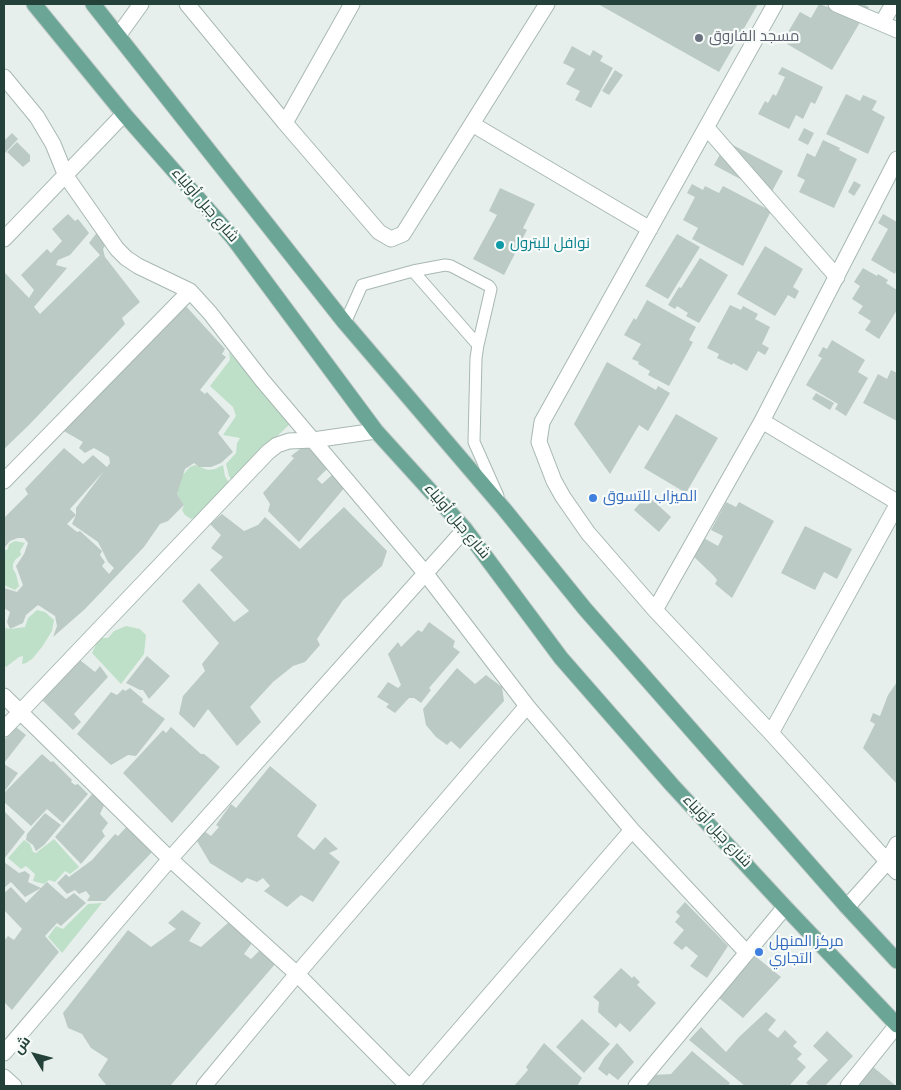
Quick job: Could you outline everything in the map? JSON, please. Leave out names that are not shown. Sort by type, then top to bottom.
[{"type":"main road","name":"شارع جبل أولياء","points":[[34,4],[124,114],[233,238],[376,431],[465,529],[561,658],[672,784],[897,1025]]},
{"type":"main road","points":[[93,4],[345,323],[504,509],[585,609],[847,908],[897,961]]},
{"type":"street","points":[[118,36],[141,4]]},
{"type":"street","points":[[187,4],[285,123],[379,232],[391,239],[403,234],[543,6]]},
{"type":"street","points":[[285,123],[352,4]]},
{"type":"street","points":[[775,4],[542,422],[539,442],[554,481],[588,533],[655,610],[892,867]]},
{"type":"street","points":[[836,4],[897,30]]},
{"type":"street","points":[[882,23],[893,4]]},
{"type":"street","points":[[4,77],[37,117],[53,144],[66,176],[117,249],[138,266],[190,291],[210,313],[262,380],[426,574],[528,706],[632,830],[747,953]]},
{"type":"street","points":[[4,239],[124,114]]},
{"type":"street","points":[[472,124],[650,229]]},
{"type":"street","points":[[707,128],[837,277]]},
{"type":"street","points":[[655,610],[762,421],[897,159]]},
{"type":"street","points":[[4,481],[190,291]]},
{"type":"street","points":[[762,421],[897,503],[771,734]]},
{"type":"street","points":[[4,729],[268,452],[277,445],[289,441],[313,440],[376,431]]},
{"type":"street","points":[[4,1053],[170,859],[465,529]]},
{"type":"street","points":[[4,696],[170,859],[297,974],[410,1086],[632,830]]},
{"type":"street","points":[[204,1086],[297,974],[528,706]]},
{"type":"street","points":[[847,908],[892,867],[897,844]]},
{"type":"street","points":[[636,1086],[785,907]]},
{"type":"street","points":[[848,1086],[897,1025]]},
{"type":"street","points":[[4,1077],[14,1086]]},
{"type":"lane","points":[[345,323],[362,285],[413,271],[445,265],[451,266],[489,286],[491,289],[478,345],[474,442],[504,509]]},
{"type":"lane","points":[[413,271],[478,345]]},
{"type":"green space","points":[[229,352],[291,423],[233,483],[226,464],[236,453],[237,443],[240,438],[223,435],[236,416],[233,407],[210,386],[230,360]]},
{"type":"green space","points":[[195,465],[208,470],[223,465],[225,476],[231,486],[199,521],[185,515],[182,510],[184,505],[177,494],[181,477],[190,467]]},
{"type":"green space","points":[[15,541],[25,543],[20,551],[21,555],[13,564],[19,586],[15,590],[4,585],[4,551],[8,549],[9,544]]},
{"type":"green space","points":[[37,610],[45,612],[54,620],[52,631],[32,659],[22,664],[23,656],[19,657],[6,667],[4,665],[4,623],[5,628],[10,629],[25,627],[28,618]]},
{"type":"green space","points":[[126,626],[140,629],[146,635],[144,654],[121,684],[92,653],[99,638],[108,638],[114,631]]},
{"type":"green space","points":[[54,839],[79,867],[70,874],[65,871],[55,882],[49,880],[44,884],[33,881],[35,874],[26,866],[21,869],[8,858],[24,840],[30,844],[33,852],[36,853]]},
{"type":"green space","points":[[102,903],[62,953],[48,937],[56,926],[63,929],[88,904]]},
{"type":"building","name":"مسجد الفاروق","points":[[598,4],[758,4],[719,72]]},
{"type":"building","points":[[819,4],[830,8],[833,4],[863,4],[869,7],[832,70],[787,44],[793,34],[788,32],[800,12],[811,18]]},
{"type":"building","points":[[572,46],[590,56],[593,50],[603,56],[600,61],[613,68],[591,108],[575,100],[580,91],[566,84],[575,69],[563,63]]},
{"type":"building","points":[[782,67],[823,87],[815,104],[811,102],[803,119],[796,115],[789,129],[758,114],[765,101],[768,103],[773,94],[776,96],[785,77],[778,74]]},
{"type":"building","points":[[615,70],[623,75],[609,95],[602,91]]},
{"type":"building","points":[[846,94],[860,101],[863,95],[877,101],[872,110],[885,117],[868,154],[826,134]]},
{"type":"building","points":[[804,128],[814,133],[808,145],[798,140]]},
{"type":"building","points":[[12,133],[18,139],[5,153],[4,141]]},
{"type":"building","points":[[823,140],[857,159],[834,208],[799,192],[805,180],[797,176],[807,153],[815,157]]},
{"type":"building","points":[[17,142],[30,155],[30,161],[23,167],[7,152]]},
{"type":"building","points":[[727,142],[783,171],[770,195],[714,165]]},
{"type":"building","points":[[854,181],[861,185],[854,196],[848,192]]},
{"type":"building","points":[[692,184],[703,190],[705,186],[719,193],[723,186],[771,211],[743,266],[692,239],[698,228],[683,220],[695,197],[687,193]]},
{"type":"building","name":"نوافل للبترول","points":[[500,188],[535,204],[523,228],[527,230],[504,275],[473,259],[497,215],[489,211]]},
{"type":"building","points":[[68,214],[75,221],[78,219],[89,233],[70,255],[58,260],[56,265],[67,268],[34,307],[40,314],[100,255],[89,243],[98,231],[108,241],[103,249],[105,257],[140,302],[122,318],[125,324],[4,449],[4,272],[29,298],[34,290],[21,275],[47,249],[51,253],[62,241],[52,229]]},
{"type":"building","points":[[883,214],[897,222],[897,272],[895,274],[871,260],[888,229],[878,223]]},
{"type":"building","points":[[677,234],[700,247],[668,299],[645,286]]},
{"type":"building","points":[[765,246],[803,269],[793,287],[799,291],[795,299],[788,295],[775,316],[737,294]]},
{"type":"building","points":[[700,258],[728,275],[699,323],[686,316],[688,313],[677,306],[675,309],[668,305]]},
{"type":"building","points":[[863,268],[888,280],[886,283],[897,290],[897,310],[879,339],[865,330],[871,321],[858,313],[863,306],[852,299],[860,286],[854,282]]},
{"type":"building","points":[[647,300],[696,327],[689,340],[693,342],[669,386],[648,375],[650,371],[632,359],[641,344],[624,335],[634,318],[636,320]]},
{"type":"building","points":[[184,304],[225,349],[222,354],[226,357],[200,390],[205,394],[207,392],[230,416],[218,433],[233,452],[221,463],[211,467],[199,467],[194,463],[185,469],[177,494],[184,505],[168,521],[160,524],[144,547],[85,609],[53,637],[57,626],[55,616],[38,605],[26,615],[23,623],[10,629],[7,622],[10,612],[4,608],[4,588],[17,592],[23,585],[16,566],[24,554],[28,543],[24,538],[18,538],[10,541],[4,548],[4,518],[28,494],[25,489],[64,448],[83,464],[93,455],[107,467],[110,463],[109,457],[94,448],[85,453],[79,448],[83,442],[62,430]],"holes":[[[104,471],[76,508],[76,515],[70,509]],[[76,515],[72,524],[98,542],[108,562],[114,568],[109,574],[102,566],[105,562],[100,555],[102,551],[80,531],[77,532],[67,524]]]},
{"type":"building","points":[[730,305],[741,310],[743,306],[758,314],[755,319],[770,327],[762,344],[769,348],[765,355],[758,351],[747,371],[733,363],[732,365],[717,358],[719,354],[707,348]]},
{"type":"building","points":[[832,340],[865,360],[858,372],[868,378],[846,416],[835,409],[838,404],[806,385],[822,358],[818,356],[823,347],[827,349]]},
{"type":"building","points":[[607,362],[656,390],[658,386],[670,393],[648,431],[639,425],[610,474],[574,424]]},
{"type":"building","points":[[891,370],[897,373],[897,421],[863,403],[878,374],[887,379]]},
{"type":"building","points":[[816,393],[834,403],[830,410],[812,399]]},
{"type":"building","points":[[676,414],[718,438],[686,493],[644,468]]},
{"type":"building","points":[[304,446],[311,446],[330,466],[317,479],[322,484],[333,474],[346,486],[299,542],[268,511],[270,504],[263,493],[294,458],[291,456]]},
{"type":"building","points":[[647,495],[671,517],[659,532],[634,510]]},
{"type":"building","points":[[726,502],[736,507],[739,502],[774,521],[732,598],[715,584],[717,580],[714,576],[692,555],[702,537],[718,546],[723,536],[711,530]]},
{"type":"building","points":[[344,507],[387,551],[382,566],[343,600],[317,639],[320,645],[305,662],[293,666],[273,682],[250,707],[261,722],[237,746],[208,709],[194,728],[179,714],[183,696],[205,671],[202,664],[219,643],[182,601],[199,583],[234,622],[249,611],[210,570],[223,557],[211,548],[221,535],[210,524],[222,514],[244,531],[258,525],[265,517],[300,549]]},
{"type":"building","points":[[805,526],[852,549],[837,579],[824,572],[815,590],[781,573]]},
{"type":"building","points":[[429,622],[455,641],[453,647],[460,652],[429,688],[431,690],[421,703],[414,698],[409,698],[395,713],[386,707],[389,704],[377,697],[388,682],[398,688],[401,685],[388,654],[398,642],[401,647],[418,630],[422,632]]},
{"type":"building","points":[[147,656],[170,676],[149,699],[143,690],[126,683]]},
{"type":"building","points":[[80,660],[95,672],[100,666],[108,677],[74,714],[81,722],[73,730],[42,700]]},
{"type":"building","points":[[457,668],[475,684],[486,675],[502,687],[504,701],[460,749],[451,741],[447,745],[436,737],[426,725],[423,709]]},
{"type":"building","points":[[897,682],[897,784],[863,748],[875,724],[870,721],[873,713],[880,716],[888,695]]},
{"type":"building","points":[[130,688],[143,699],[142,702],[165,719],[136,756],[128,755],[111,765],[77,734],[111,692],[117,695],[123,689],[125,691]]},
{"type":"building","points":[[16,727],[26,735],[4,763],[4,740]]},
{"type":"building","points":[[171,727],[201,754],[204,754],[220,767],[172,823],[123,773],[163,730],[166,733]]},
{"type":"building","points":[[42,754],[51,762],[53,761],[72,780],[71,782],[75,785],[78,784],[88,794],[63,823],[47,809],[31,826],[4,802],[4,793]]},
{"type":"building","points":[[4,764],[18,773],[4,792]]},
{"type":"building","points":[[270,766],[317,805],[297,836],[314,850],[325,837],[338,849],[329,853],[340,862],[313,902],[301,895],[287,907],[264,891],[270,886],[263,878],[257,882],[247,878],[242,883],[210,863],[197,841],[204,831],[211,836],[219,827],[216,825],[231,804],[236,808]]},
{"type":"building","points":[[93,793],[105,803],[100,814],[108,823],[102,831],[105,836],[81,864],[55,837]]},
{"type":"building","points":[[4,811],[25,832],[4,859]]},
{"type":"building","points":[[45,813],[61,825],[44,845],[36,851],[33,845],[26,840],[27,834]]},
{"type":"building","points":[[130,823],[155,849],[105,901],[87,901],[90,896],[86,891],[79,894],[75,890],[67,894],[57,883],[66,874],[69,877],[92,860],[115,834],[118,836]]},
{"type":"building","points":[[4,862],[19,873],[25,871],[30,875],[28,882],[41,888],[25,897],[11,882],[4,888]]},
{"type":"building","points":[[47,882],[66,899],[74,893],[86,903],[61,926],[57,923],[45,936],[59,952],[12,1010],[4,1002],[4,941],[8,936],[14,940],[22,929],[4,910],[4,893],[11,887],[26,903]]},
{"type":"building","points":[[685,902],[728,946],[707,978],[690,966],[698,956],[686,946],[682,950],[673,943],[684,930],[675,922],[680,916],[676,912]]},
{"type":"building","points":[[182,910],[201,923],[189,941],[201,947],[229,922],[252,943],[244,954],[251,959],[261,949],[276,963],[170,1086],[107,1086],[98,1075],[108,1059],[91,1048],[82,1034],[68,1028],[63,1013],[128,930],[151,947],[176,929],[168,923]]},
{"type":"building","points":[[755,956],[781,977],[743,1018],[719,998]]},
{"type":"building","points":[[621,968],[632,978],[634,976],[640,982],[637,985],[656,1003],[630,1032],[620,1023],[616,1028],[598,1012],[599,1002],[593,997]]},
{"type":"building","points":[[766,1012],[776,1020],[768,1030],[778,1038],[785,1030],[797,1042],[793,1046],[802,1054],[797,1059],[806,1067],[789,1086],[745,1086],[689,1040],[701,1027],[726,1052]]},
{"type":"building","points":[[582,1019],[610,1044],[584,1073],[556,1047]]},
{"type":"building","points":[[827,1031],[853,1056],[825,1086],[810,1086],[806,1083],[828,1060],[813,1046]]},
{"type":"building","points":[[544,1043],[582,1078],[577,1086],[514,1086],[528,1070],[526,1067]]},
{"type":"building","points":[[617,1043],[634,1062],[618,1080],[609,1073],[607,1076],[598,1069],[604,1058]]},
{"type":"building","points":[[692,1051],[730,1083],[728,1086],[646,1086],[655,1075],[671,1074]]},
{"type":"building","points":[[872,1066],[896,1086],[860,1086],[858,1082]]},
{"type":"place","name":"مسجد الفاروق","points":[[699,38]]},
{"type":"place","name":"نوافل للبترول","points":[[500,245]]},
{"type":"place","name":"الميزاب للتسوق","points":[[593,498]]},
{"type":"place","name":"مركز المنهل التجاري","points":[[759,952]]}]
